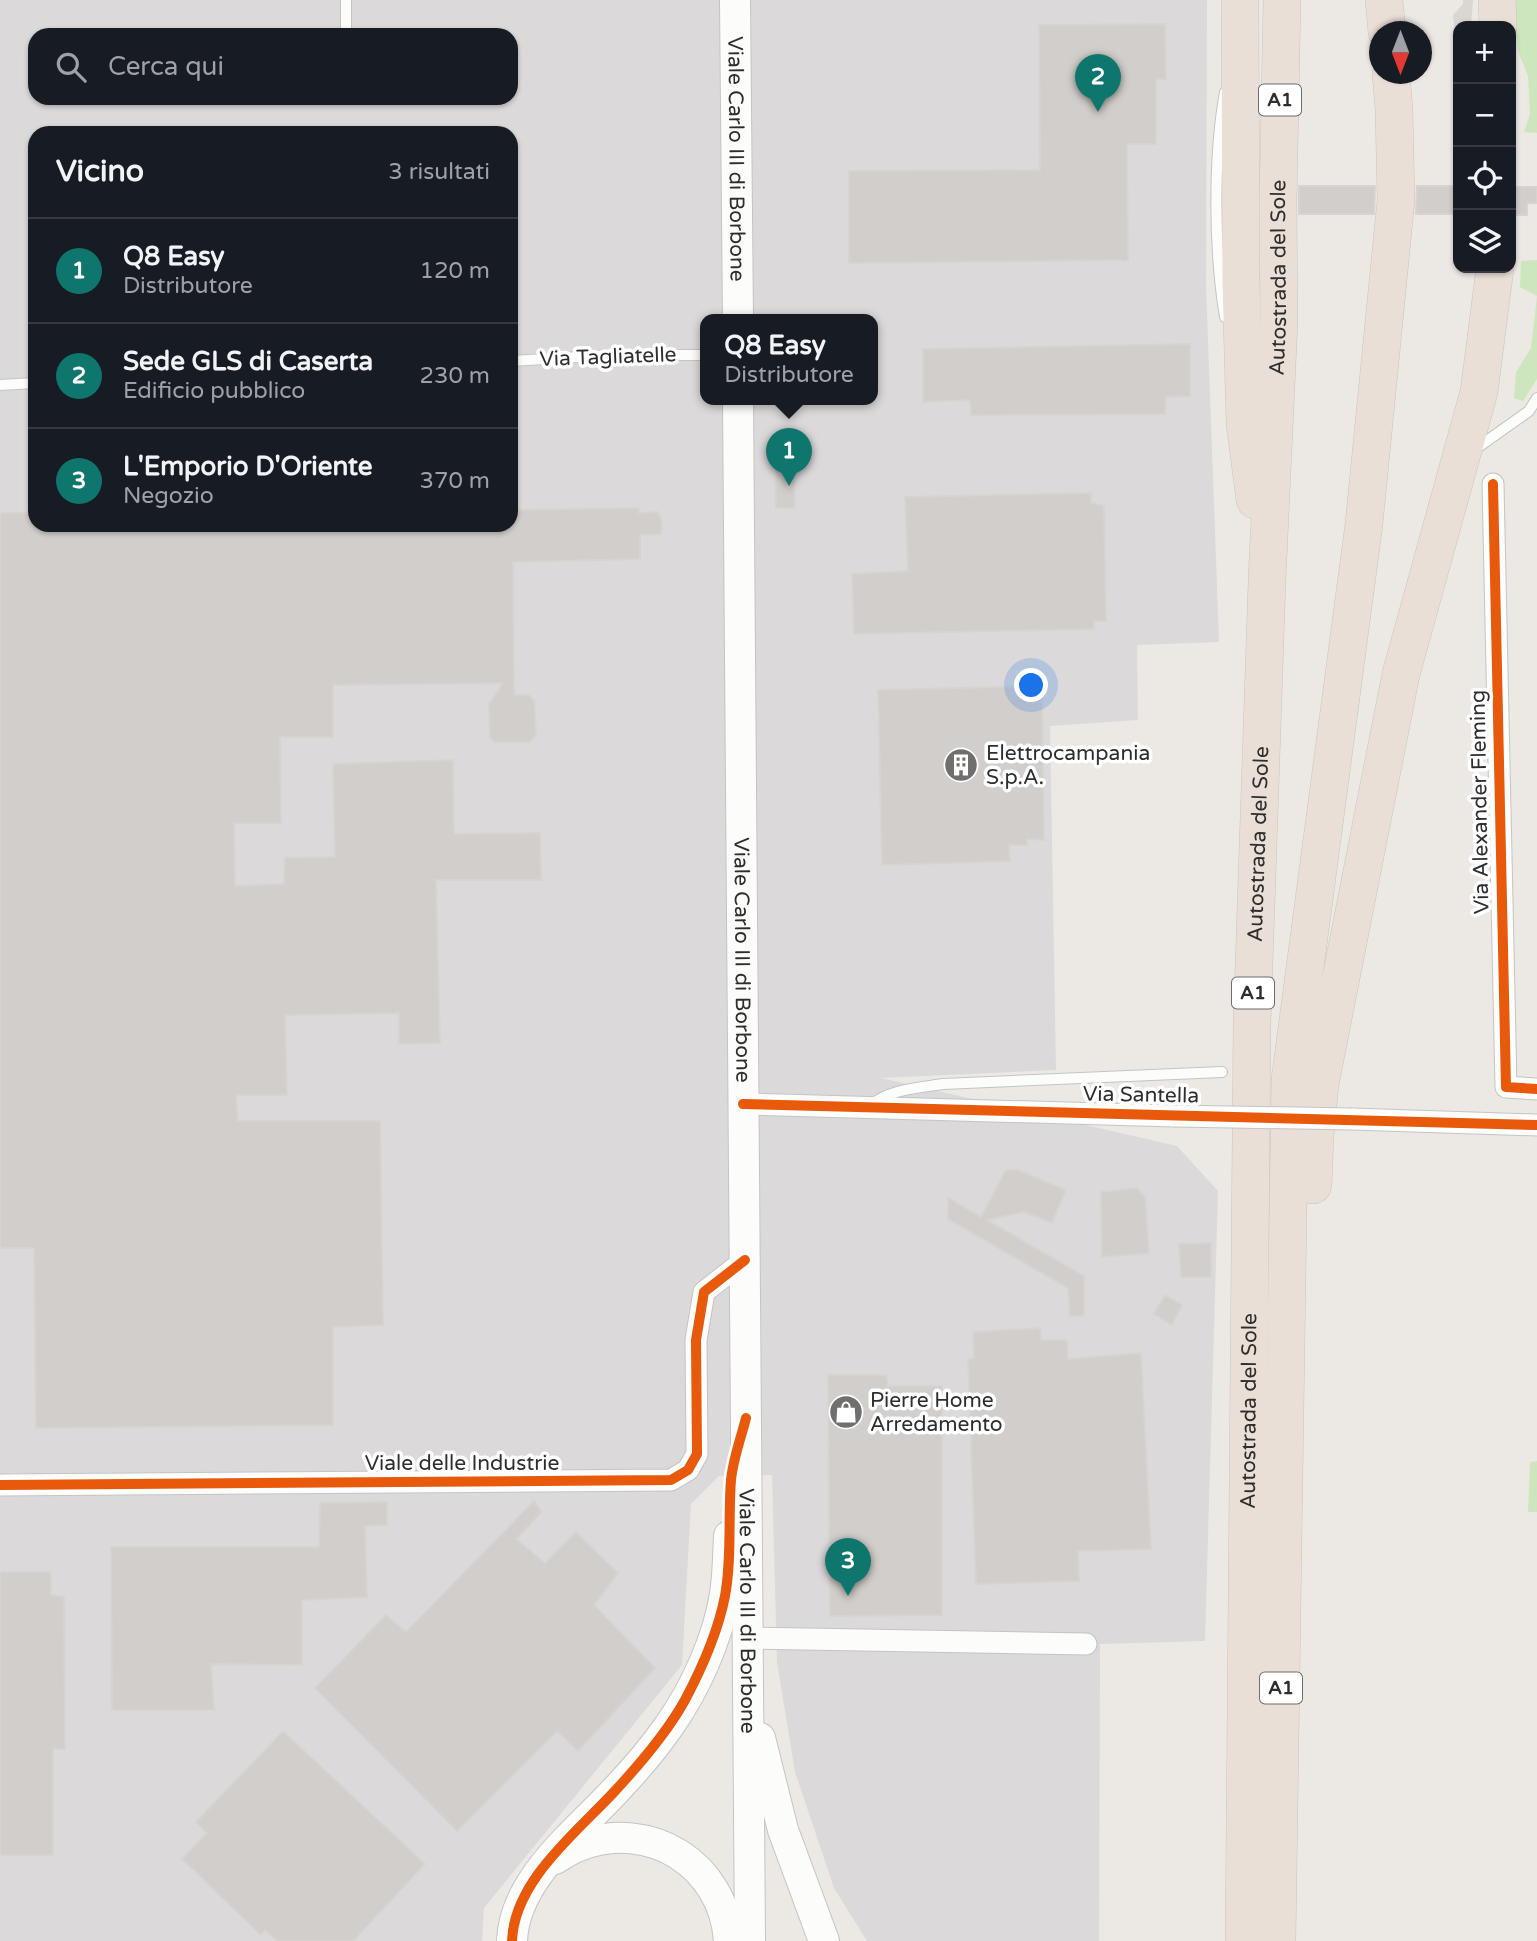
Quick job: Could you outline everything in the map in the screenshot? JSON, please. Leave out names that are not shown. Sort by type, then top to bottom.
[{"type":"highway","name":"Autostrada del Sole","points":[[1244,1941],[1252,1024],[1266,581],[1279,321],[1278,200],[1282,0]]},
{"type":"highway","points":[[1384,0],[1386,21]]},
{"type":"highway","points":[[1497,0],[1498,21]]},
{"type":"highway","points":[[1241,4],[1241,282],[1245,424],[1266,581]]},
{"type":"highway","name":"Autostrada del Sole","points":[[1277,1941],[1290,1080],[1364,524],[1396,200],[1392,84]]},
{"type":"highway","points":[[1285,1492],[1300,1406],[1308,1336],[1315,1136],[1320,1084],[1401,674],[1479,392],[1493,273]]},
{"type":"main road","name":"Viale Carlo III di Borbone","points":[[735,0],[738,314]]},
{"type":"main road","name":"Viale Carlo III di Borbone","points":[[738,405],[750,1941]]},
{"type":"main road","points":[[512,1941],[514,1920],[520,1901],[532,1882],[569,1836],[614,1791],[669,1726],[686,1699],[706,1656],[725,1596],[732,1476],[746,1418]]},
{"type":"main road","points":[[749,1645],[760,1736],[783,1830],[824,1941]]},
{"type":"main road","points":[[548,1863],[578,1846],[602,1840],[641,1840],[659,1845],[694,1864],[705,1877],[722,1906],[729,1941]]},
{"type":"street","name":"Via Alexander Fleming","points":[[1493,484],[1506,1087],[1537,1090]]},
{"type":"street","name":"Via Santella","points":[[743,1104],[1537,1125]]},
{"type":"street","name":"Viale delle Industrie","points":[[0,1485],[671,1480],[688,1470],[697,1454],[696,1340],[704,1292],[745,1260]]},
{"type":"street","points":[[749,1645],[1086,1644]]},
{"type":"lane","points":[[345,0],[346,28]]},
{"type":"lane","points":[[1230,65],[1241,4]]},
{"type":"lane","points":[[1227,78],[1219,125],[1218,199],[1219,270],[1228,334]]},
{"type":"lane","name":"Via Tagliatelle","points":[[518,361],[611,355],[700,355]]},
{"type":"lane","points":[[1232,357],[1245,424]]},
{"type":"lane","points":[[0,385],[28,383]]},
{"type":"lane","points":[[1460,460],[1529,411],[1537,398]]},
{"type":"lane","points":[[867,1107],[881,1096],[899,1090],[943,1084],[1222,1072]]},
{"type":"shaded area","points":[[0,0],[1207,0],[1206,285],[1219,642],[1137,645],[1138,720],[1050,726],[1056,1070],[881,1078],[1177,1146],[1218,1191],[1205,1641],[1100,1644],[1099,1941],[867,1941],[834,1888],[795,1772],[777,1662],[772,1475],[719,1476],[691,1504],[682,1665],[484,1908],[482,1941],[0,1941]]},
{"type":"shaded area","points":[[1463,0],[1473,0],[1471,21],[1454,21],[1453,15],[1463,4]]},
{"type":"green space","points":[[1513,0],[1537,0],[1537,133],[1524,132],[1530,114],[1528,76],[1518,51]]},
{"type":"green space","points":[[1537,260],[1537,296],[1520,287],[1521,261]]},
{"type":"green space","points":[[1537,296],[1537,379],[1523,401],[1514,398],[1516,372],[1531,348]]},
{"type":"green space","points":[[1537,1461],[1537,1512],[1528,1512],[1530,1462]]},
{"type":"building","points":[[1165,24],[1166,79],[1156,79],[1156,144],[1127,144],[1128,260],[849,263],[849,171],[1040,170],[1039,25]]},
{"type":"building","points":[[1299,186],[1375,186],[1374,214],[1299,214]]},
{"type":"building","points":[[1417,186],[1453,186],[1453,214],[1416,214]]},
{"type":"building","points":[[1516,187],[1537,187],[1537,203],[1527,203],[1527,215],[1516,215]]},
{"type":"building","points":[[1190,344],[1190,396],[1166,397],[1165,414],[971,415],[970,400],[923,402],[923,349]]},
{"type":"building","points":[[775,465],[793,465],[795,508],[776,508]]},
{"type":"building","points":[[1091,493],[1091,503],[1104,506],[1106,621],[1094,621],[1094,629],[854,634],[852,574],[908,571],[905,497]]},
{"type":"building","points":[[639,508],[639,513],[658,512],[662,523],[661,534],[640,535],[640,559],[513,562],[514,695],[529,695],[534,701],[536,735],[530,742],[494,742],[490,737],[489,704],[503,683],[333,685],[333,737],[280,737],[281,823],[234,823],[235,886],[284,884],[285,858],[335,857],[333,764],[453,760],[454,834],[540,833],[541,880],[436,880],[440,1043],[399,1044],[399,1013],[285,1015],[287,1095],[236,1095],[238,1121],[380,1121],[383,1325],[333,1327],[333,1425],[36,1428],[34,1248],[0,1248],[0,513],[28,513],[28,532],[518,532],[518,510]]},
{"type":"building","name":"Elettrocampania S.p.A.","points":[[1042,686],[1044,840],[1027,839],[1027,845],[1009,845],[1010,861],[882,865],[878,690]]},
{"type":"building","points":[[1006,1170],[1018,1170],[1066,1190],[1052,1223],[1024,1212],[987,1220],[1084,1276],[1084,1316],[1070,1316],[1068,1288],[948,1219],[948,1198],[981,1217]]},
{"type":"building","points":[[1137,1188],[1145,1197],[1149,1253],[1102,1257],[1101,1192]]},
{"type":"building","points":[[1211,1243],[1211,1277],[1181,1277],[1179,1244]]},
{"type":"building","points":[[1165,1295],[1182,1305],[1172,1325],[1154,1314]]},
{"type":"building","points":[[1040,1328],[1041,1340],[1067,1340],[1068,1359],[1141,1353],[1151,1549],[1078,1551],[1079,1581],[976,1584],[968,1359],[974,1358],[973,1332]]},
{"type":"building","points":[[828,1375],[886,1375],[888,1386],[942,1386],[942,1615],[830,1616]]},
{"type":"building","points":[[534,1501],[542,1512],[516,1539],[545,1563],[576,1532],[618,1573],[594,1605],[655,1668],[578,1751],[557,1731],[457,1831],[315,1688],[386,1615],[406,1632]]},
{"type":"building","points":[[387,1502],[387,1525],[365,1526],[367,1597],[302,1600],[302,1665],[211,1664],[214,1710],[112,1710],[111,1547],[319,1547],[320,1503]]},
{"type":"building","points":[[0,1572],[51,1572],[51,1595],[64,1597],[65,1749],[53,1749],[53,1855],[0,1855]]},
{"type":"building","points":[[283,1731],[425,1864],[353,1941],[277,1941],[265,1930],[261,1935],[182,1859],[207,1833],[196,1822]]},
{"type":"cycle path","points":[[1493,484],[1506,1087],[1537,1089]]},
{"type":"cycle path","points":[[743,1104],[1537,1125]]},
{"type":"cycle path","points":[[0,1485],[671,1480],[688,1470],[697,1454],[696,1340],[704,1292],[745,1260]]},
{"type":"cycle path","points":[[512,1941],[515,1919],[535,1878],[652,1748],[678,1712],[703,1663],[725,1596],[731,1480],[746,1418]]},
{"type":"place","name":"Sede GLS di Caserta","points":[[1098,112]]},
{"type":"place","name":"Q8 Easy","points":[[789,486]]},
{"type":"place","name":"Elettrocampania S.p.A.","points":[[961,765]]},
{"type":"place","name":"Pierre Home Arredamento","points":[[846,1412]]},
{"type":"place","name":"L'Emporio D'Oriente","points":[[848,1596]]}]
